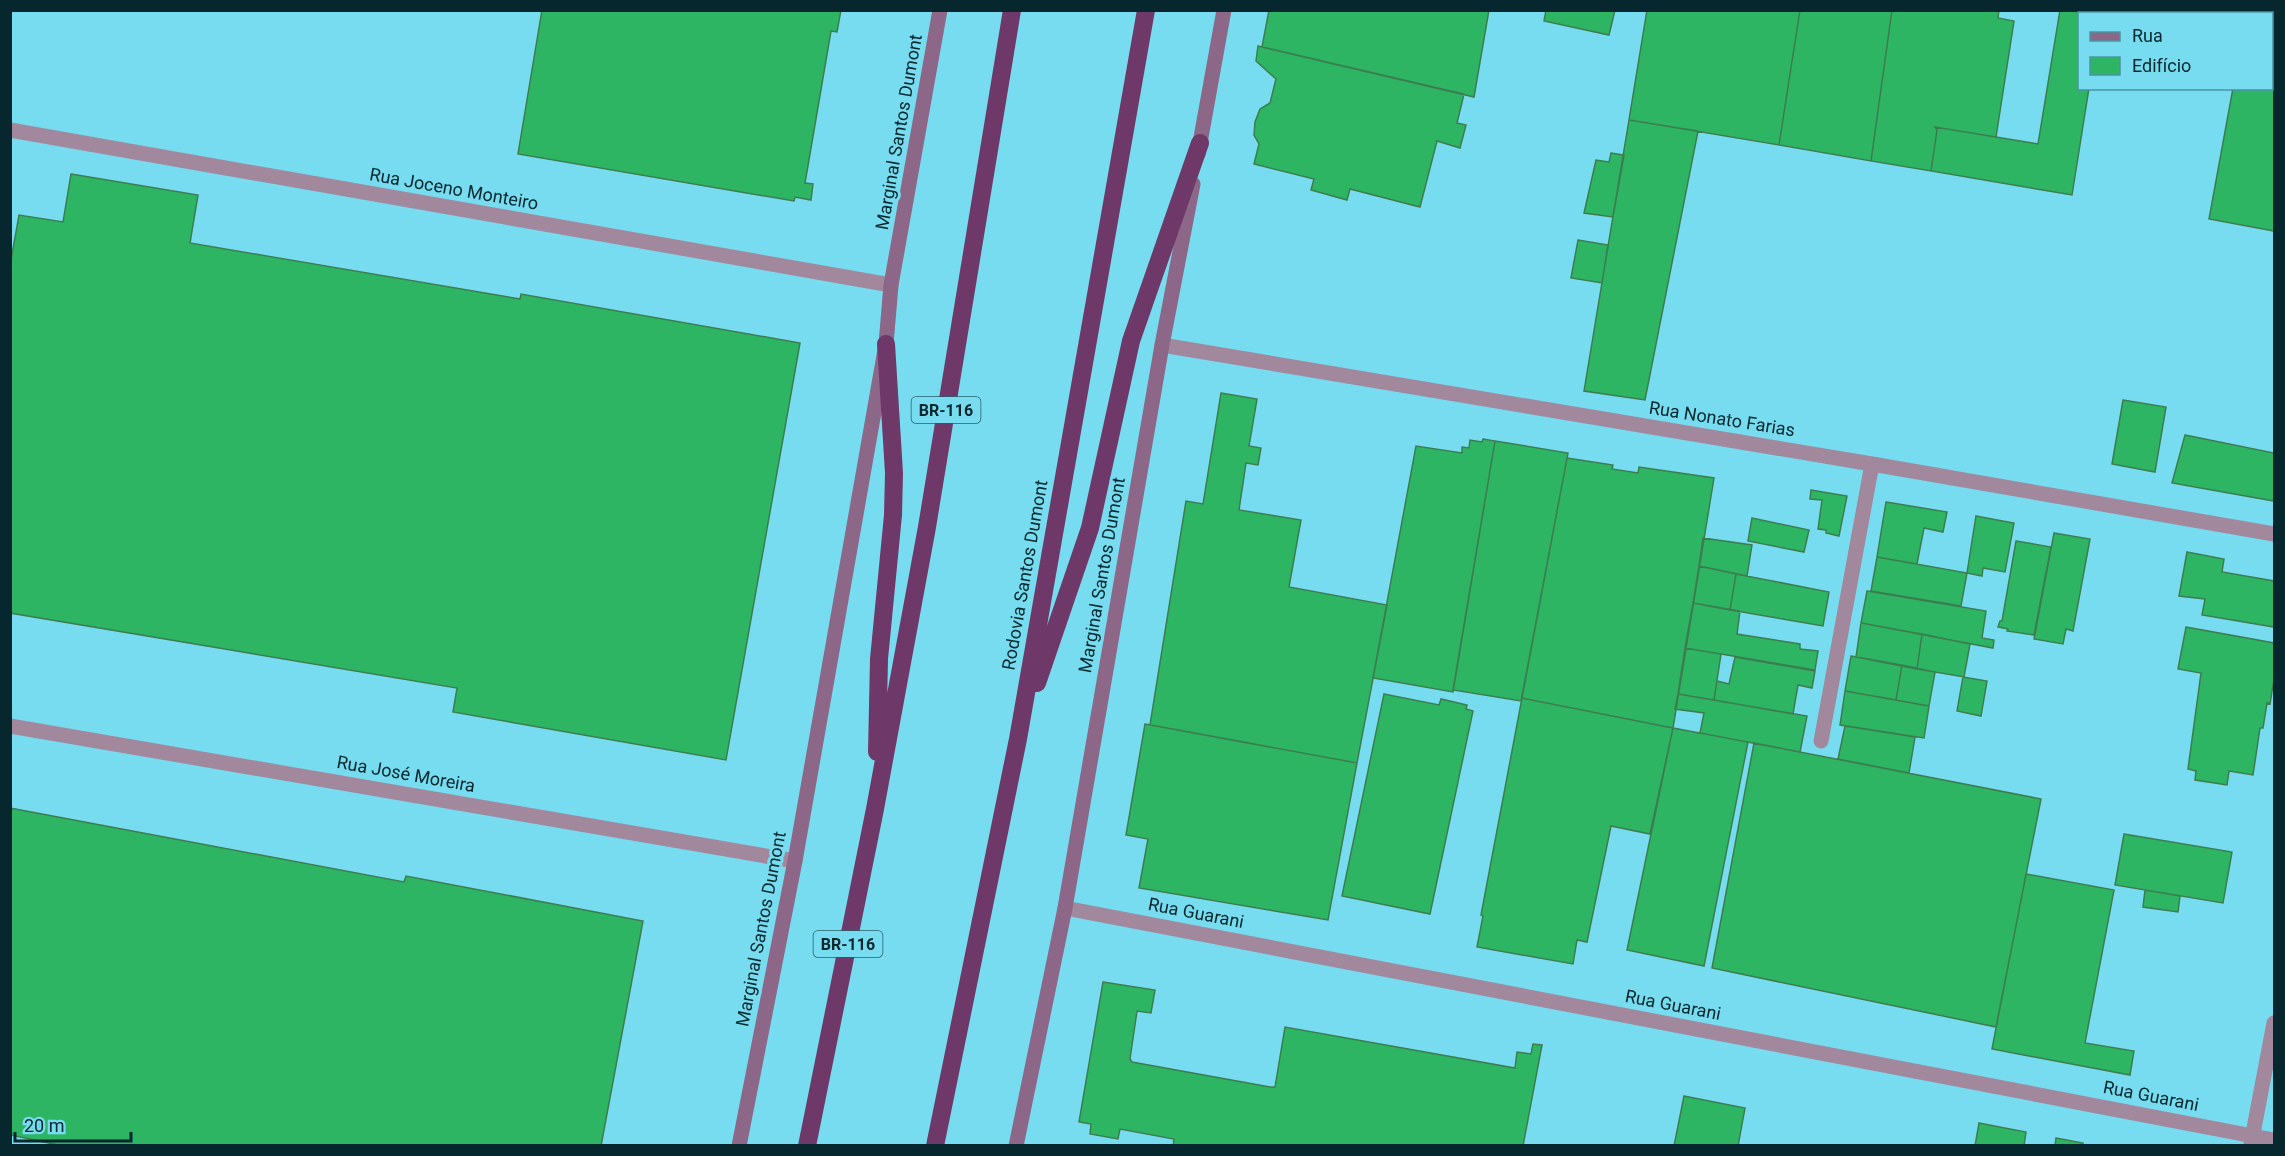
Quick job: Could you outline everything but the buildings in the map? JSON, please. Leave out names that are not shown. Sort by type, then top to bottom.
[{"type":"highway","name":"BR-116","points":[[807,1146],[875,809],[927,527],[1011,10]]},
{"type":"highway","name":"Rodovia Santos Dumont","points":[[935,1146],[1017,739],[1146,10]]},
{"type":"highway","points":[[1017,739],[1090,528],[1131,340],[1200,142]]},
{"type":"highway","points":[[875,809],[879,659],[893,515],[894,472],[886,344]]},
{"type":"main road","name":"Marginal Santos Dumont","points":[[739,1146],[795,861],[886,344],[891,285],[940,10]]},
{"type":"main road","name":"Marginal Santos Dumont","points":[[1016,1146],[1065,908],[1162,345],[1224,10]]},
{"type":"street","name":"Rua Joceno Monteiro","points":[[10,130],[891,285]]},
{"type":"street","name":"Rua Nonato Farias","points":[[1162,345],[2274,534]]},
{"type":"street","points":[[1821,741],[1872,464]]},
{"type":"street","name":"Rua José Moreira","points":[[10,726],[795,861]]},
{"type":"street","name":"Rua Guarani","points":[[1065,908],[2252,1141],[2274,1140]]},
{"type":"street","points":[[2252,1141],[2274,1023]]}]
